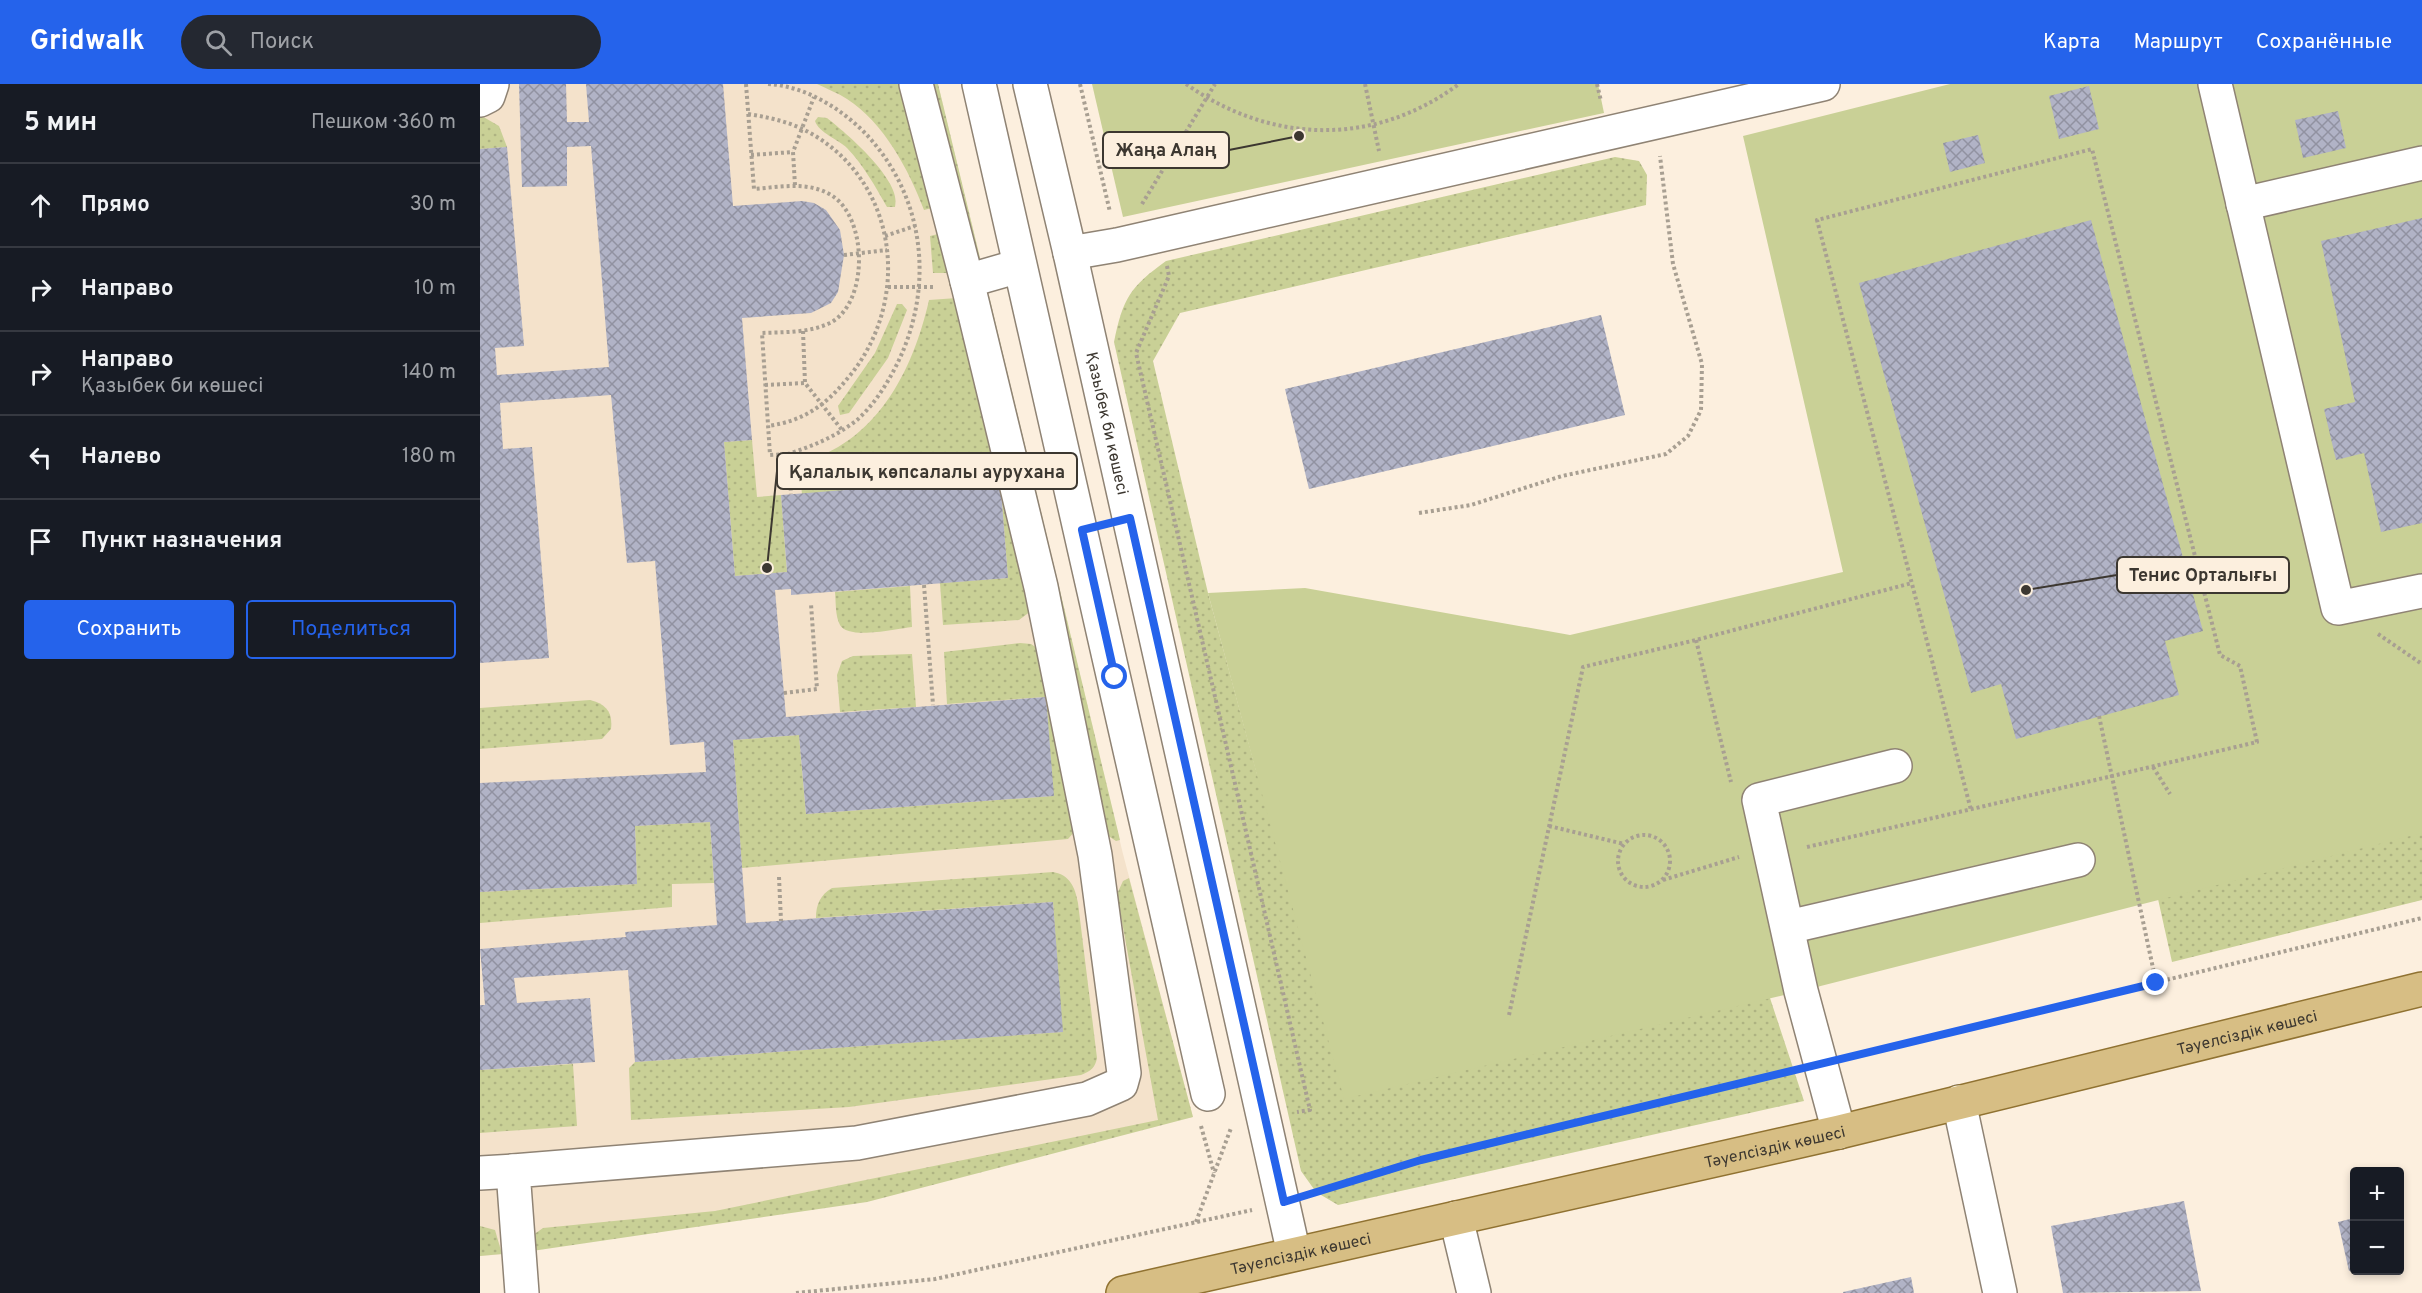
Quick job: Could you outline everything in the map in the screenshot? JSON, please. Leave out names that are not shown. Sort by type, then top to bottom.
[{"type":"main road","name":"Тәуелсіздік көшесі","points":[[1123,1293],[1839,1132],[2422,989]]},
{"type":"street","points":[[480,99],[488,96],[492,84]]},
{"type":"street","points":[[480,1173],[857,1143],[1087,1099],[1121,1084],[1124,1073],[1095,855],[1041,588],[967,281],[916,84]]},
{"type":"street","points":[[979,84],[1019,266],[1082,530],[1208,1094]]},
{"type":"street","name":"Қазыбек би көшесі","points":[[1030,84],[1071,253],[1294,1254]]},
{"type":"street","points":[[1071,253],[1117,245],[1657,122],[1769,90],[1823,84]]},
{"type":"street","points":[[2215,84],[2338,608],[2422,591]]},
{"type":"street","points":[[2243,204],[2422,163]]},
{"type":"street","points":[[967,281],[1019,266]]},
{"type":"street","points":[[1082,530],[1130,518]]},
{"type":"street","points":[[1839,1132],[1820,1064],[1759,800],[1895,766]]},
{"type":"street","points":[[1788,927],[2078,860]]},
{"type":"street","points":[[1959,1102],[2000,1293]]},
{"type":"street","points":[[513,1171],[522,1293]]},
{"type":"street","points":[[1456,1218],[1474,1293]]},
{"type":"path","points":[[746,84],[754,189],[795,185],[818,189],[833,196],[844,208],[853,225],[860,253],[852,297],[844,312],[829,323],[803,331],[762,333],[770,455],[789,454],[808,448],[842,430],[858,419],[893,374],[915,319],[920,289],[921,253],[908,202],[886,159],[850,118],[814,97],[768,84]]},
{"type":"path","points":[[1080,84],[1117,245]]},
{"type":"path","points":[[1186,84],[1206,99],[1239,114],[1278,126],[1320,131],[1374,126],[1434,102],[1459,84]]},
{"type":"path","points":[[1117,245],[1215,84]]},
{"type":"path","points":[[1365,84],[1374,126]]},
{"type":"path","points":[[795,185],[793,152],[814,97]]},
{"type":"path","points":[[748,114],[777,118],[802,129],[836,152],[855,172],[882,220],[887,250],[886,305],[874,340],[855,371],[822,405],[805,417],[768,426]]},
{"type":"path","points":[[1419,513],[1471,505],[1562,476],[1666,453],[1688,436],[1701,410],[1702,364],[1673,264],[1657,122]]},
{"type":"path","points":[[1807,847],[1971,810],[2112,777],[2257,741],[2240,666],[2220,655],[2092,149],[1817,219],[1971,810]]},
{"type":"path","points":[[752,155],[793,152]]},
{"type":"path","points":[[885,236],[915,226]]},
{"type":"path","points":[[844,255],[887,250]]},
{"type":"path","points":[[888,287],[920,289]]},
{"type":"path","points":[[803,331],[805,383],[842,430]]},
{"type":"path","points":[[765,385],[805,383]]},
{"type":"path","points":[[789,454],[791,494]]},
{"type":"path","points":[[1509,1015],[1583,667],[1912,583]]},
{"type":"path","points":[[924,585],[933,705]]},
{"type":"path","points":[[784,693],[818,689],[811,604]]},
{"type":"path","points":[[2099,716],[2156,983]]},
{"type":"path","points":[[2153,766],[2170,794]]},
{"type":"path","points":[[1549,826],[1624,844]]},
{"type":"path","points":[[1643,835],[1659,840],[1666,847],[1670,864],[1662,880],[1655,886],[1637,887],[1623,878],[1617,863],[1618,854],[1624,844],[1635,836],[1643,835]]},
{"type":"path","points":[[1662,880],[1748,854]]},
{"type":"path","points":[[779,877],[781,921]]},
{"type":"path","points":[[796,1293],[935,1279],[1284,1202],[1421,1160],[2422,918]]},
{"type":"shaded area","points":[[480,84],[938,84],[1123,854],[1193,1117],[519,1253],[480,1256]]},
{"type":"green space","points":[[817,84],[906,84],[936,207],[924,210],[911,179],[894,148],[873,121],[847,99]]},
{"type":"green space","points":[[926,84],[938,84],[981,262],[973,259]]},
{"type":"green space","points":[[1092,84],[1598,84],[1604,113],[1123,217]]},
{"type":"green space","points":[[1950,84],[2422,84],[2422,833],[1801,991],[1344,1099],[1208,593],[1305,588],[1570,635],[1843,572],[1743,136]]},
{"type":"green space","points":[[480,115],[499,126],[507,147],[480,149]]},
{"type":"green space","points":[[818,117],[827,118],[871,158],[890,184],[895,196],[895,207],[887,207],[869,176],[853,155],[817,125],[815,121]]},
{"type":"green space","points":[[1615,157],[1639,161],[1647,175],[1646,205],[1180,313],[1153,361],[1208,593],[1257,774],[1770,998],[1804,1101],[1338,1205],[1316,1192],[1301,1171],[1114,342],[1117,327],[1125,304],[1136,286],[1166,261]]},
{"type":"green space","points":[[942,233],[952,273],[933,273],[930,236]]},
{"type":"green space","points":[[989,296],[1120,840],[1116,841],[1107,835],[984,298]]},
{"type":"green space","points":[[957,298],[1034,596],[1031,611],[1019,620],[943,625],[940,583],[1008,578],[1000,478],[802,494],[799,463],[826,453],[850,440],[870,422],[887,401],[901,378],[913,353],[929,300]]},
{"type":"green space","points":[[897,304],[902,304],[907,310],[888,358],[849,413],[840,415],[838,406],[875,353]]},
{"type":"green space","points":[[752,440],[757,497],[781,495],[787,572],[735,576],[724,442]]},
{"type":"green space","points":[[910,586],[912,627],[862,633],[852,632],[840,625],[836,613],[835,592]]},
{"type":"green space","points":[[1020,643],[1031,644],[1040,650],[1075,831],[1068,839],[742,868],[733,740],[799,735],[806,814],[1053,796],[1046,697],[947,704],[944,652]]},
{"type":"green space","points":[[912,654],[916,707],[840,712],[837,675],[842,661],[853,656]]},
{"type":"green space","points":[[2422,683],[2422,900],[2172,962],[2158,899],[2377,843]]},
{"type":"green space","points":[[590,700],[604,706],[611,718],[611,729],[602,739],[480,749],[480,708]]},
{"type":"green space","points":[[710,822],[714,883],[672,884],[672,907],[480,923],[480,892],[637,884],[635,826]]},
{"type":"green space","points":[[1053,872],[1068,879],[1078,903],[1097,1058],[1094,1067],[1087,1072],[1081,1075],[849,1107],[631,1120],[629,1068],[635,1062],[1062,1032],[1053,902],[816,918],[820,901],[824,894],[832,888]]},
{"type":"green space","points":[[1129,878],[1193,1117],[867,1202],[532,1251],[533,1235],[543,1228],[715,1211],[1158,1120],[1117,894],[1123,881]]},
{"type":"green space","points":[[573,1064],[577,1126],[480,1133],[480,1070]]},
{"type":"green space","points":[[480,1226],[495,1230],[502,1254],[480,1256]]},
{"type":"building","points":[[519,84],[566,84],[567,122],[589,122],[586,84],[723,84],[733,206],[802,201],[814,203],[826,210],[840,230],[844,255],[838,292],[831,303],[811,313],[742,318],[752,440],[724,442],[735,576],[787,572],[781,495],[1000,478],[1008,578],[791,595],[791,589],[775,590],[786,717],[1046,697],[1054,796],[806,814],[799,735],[733,740],[746,923],[1053,902],[1063,1032],[635,1062],[628,970],[514,978],[517,1003],[590,998],[595,1062],[480,1070],[480,1005],[485,1005],[480,949],[626,937],[625,932],[717,925],[710,822],[635,826],[637,884],[480,892],[480,783],[706,772],[704,742],[670,745],[655,561],[627,563],[611,395],[500,403],[503,449],[532,447],[549,658],[480,663],[480,149],[507,147],[524,346],[495,348],[497,375],[609,367],[591,146],[567,147],[567,186],[522,187]]},
{"type":"building","points":[[2089,86],[2099,129],[2059,139],[2049,96]]},
{"type":"building","points":[[2338,111],[2346,148],[2303,158],[2295,120]]},
{"type":"building","points":[[1978,135],[1985,163],[1950,172],[1943,143]]},
{"type":"building","points":[[2422,218],[2422,523],[2381,532],[2364,453],[2336,460],[2324,409],[2355,402],[2321,241]]},
{"type":"building","points":[[2091,220],[2203,631],[2165,641],[2179,695],[2016,739],[2001,684],[1971,693],[1859,283]]},
{"type":"building","points":[[1601,315],[1625,415],[1309,489],[1285,389]]},
{"type":"building","points":[[2184,1201],[2201,1291],[2063,1293],[2051,1226]]},
{"type":"building","points":[[2350,1219],[2349,1271],[2338,1222]]},
{"type":"building","points":[[1911,1277],[1914,1293],[1843,1293],[1843,1292]]},
{"type":"place","name":"Жаңа Алаң","points":[[1299,136]]},
{"type":"place","name":"Қалалық көпсалалы аурухана","points":[[767,568]]},
{"type":"place","name":"Тенис Орталығы","points":[[2026,590]]},
{"type":"route","points":[[1115,677],[1082,530],[1130,518],[1284,1202],[1421,1160],[2156,983]]}]
